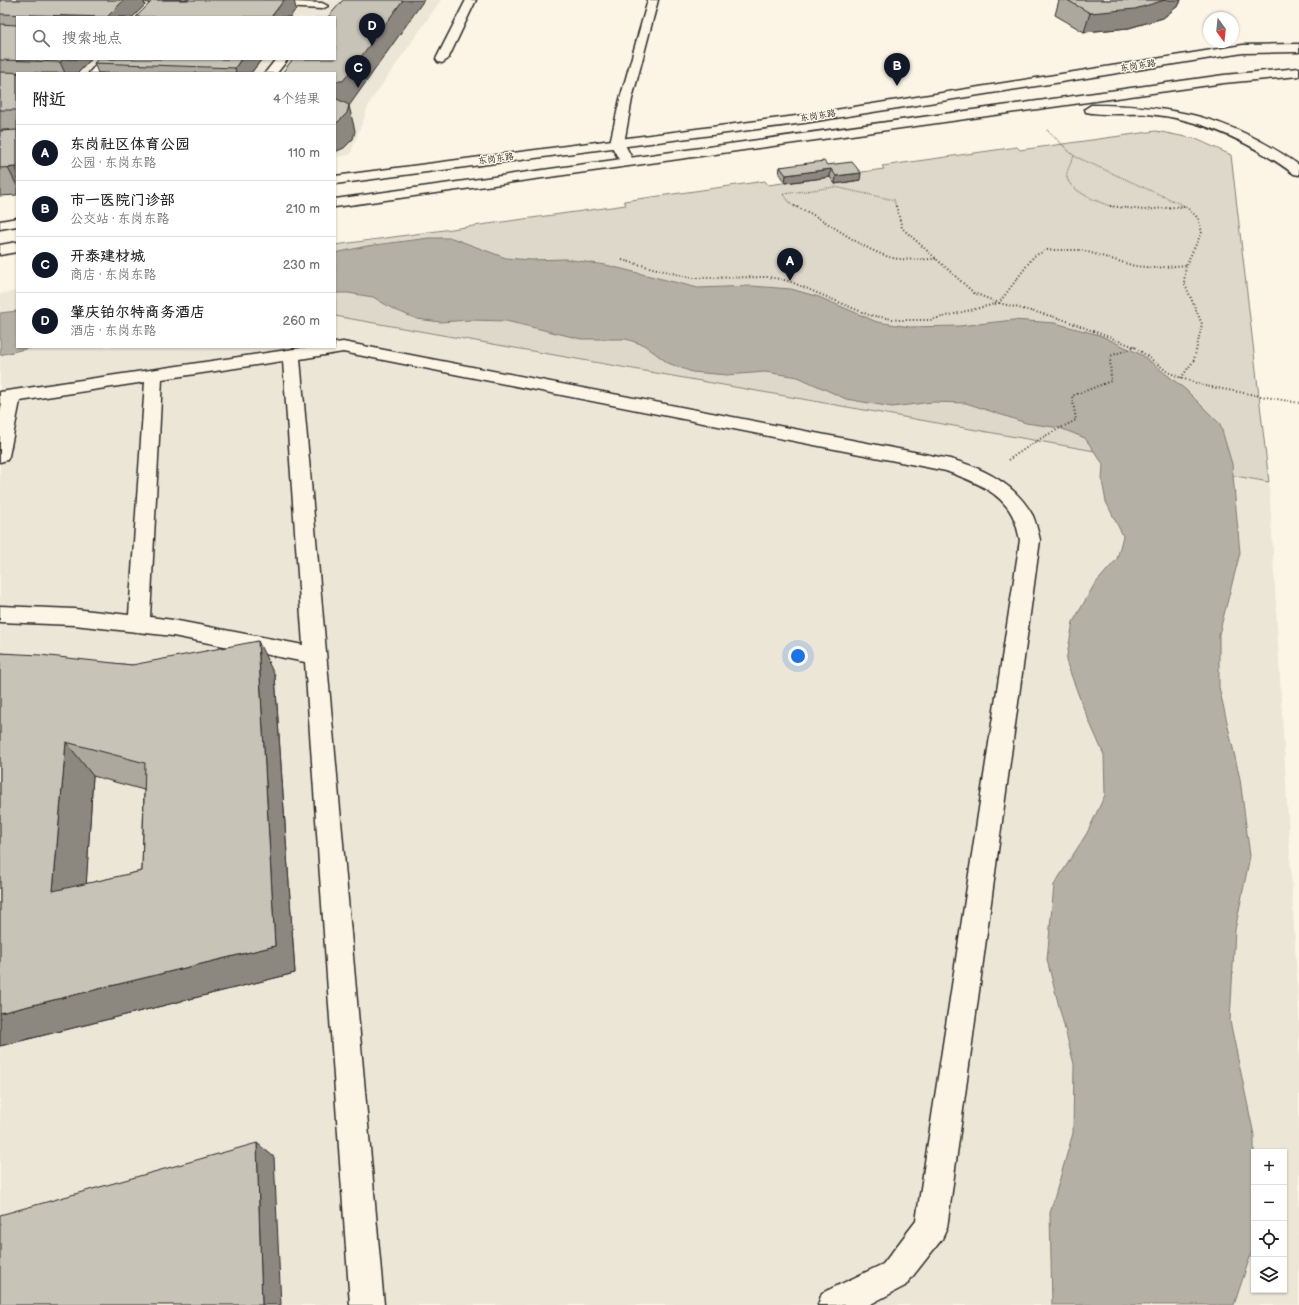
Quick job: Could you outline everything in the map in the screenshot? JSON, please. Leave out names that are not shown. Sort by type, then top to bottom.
[{"type":"main road","points":[[150,0],[196,2]]},
{"type":"main road","points":[[153,12],[164,0]]},
{"type":"main road","points":[[442,59],[471,0]]},
{"type":"main road","points":[[627,162],[617,143],[626,99],[653,0]]},
{"type":"main road","points":[[251,3],[324,3]]},
{"type":"main road","points":[[314,16],[324,3]]},
{"type":"main road","name":"东岗东路","points":[[336,180],[804,119],[1243,49],[1299,48]]},
{"type":"main road","points":[[96,72],[107,60]]},
{"type":"main road","points":[[272,72],[281,60]]},
{"type":"main road","name":"东岗东路","points":[[336,203],[1224,79],[1299,72]]},
{"type":"main road","points":[[978,113],[1119,108],[1182,114],[1226,128],[1250,138],[1299,171]]},
{"type":"main road","points":[[0,224],[16,222]]},
{"type":"main road","points":[[0,250],[16,247]]},
{"type":"main road","points":[[0,456],[6,397],[343,347],[950,465],[981,477],[1005,492],[1022,513],[1030,540],[930,1228],[894,1275],[834,1305]]},
{"type":"main road","points":[[291,355],[367,1305]]},
{"type":"main road","points":[[139,624],[154,375]]},
{"type":"main road","points":[[0,614],[74,617],[173,628],[316,656]]},
{"type":"path","points":[[1027,112],[1074,156],[1186,206],[1198,218],[1202,232],[1186,265],[1184,282],[1202,324],[1194,360],[1182,378]]},
{"type":"path","points":[[1074,156],[1067,175],[1069,183],[1088,197],[1109,206],[1127,210],[1150,211],[1186,206]]},
{"type":"path","points":[[936,259],[891,258],[868,248],[813,213],[792,205],[783,194],[836,187],[894,200],[902,228],[974,293],[999,303],[1059,318],[1136,347],[1168,372],[1182,378],[1206,386],[1299,403]]},
{"type":"path","points":[[622,260],[691,278],[769,277],[789,281],[869,314],[898,320],[930,320],[999,303],[1034,256],[1047,250],[1081,250],[1135,266],[1155,268],[1186,265]]},
{"type":"path","points":[[981,477],[1043,437],[1076,420],[1072,396],[1111,381],[1110,356],[1136,347]]},
{"type":"shaded area","points":[[0,0],[441,0],[370,102],[350,155],[336,157],[336,72],[16,72],[16,195],[0,196]]},
{"type":"shaded area","points":[[1156,131],[1196,139],[1231,155],[1269,482],[336,316],[336,245],[626,205],[624,201],[765,181],[768,185],[884,169],[882,166],[1017,147],[1020,150]]},
{"type":"shaded area","points":[[429,238],[452,238],[506,258],[531,260],[565,259],[606,265],[698,288],[752,286],[791,289],[819,297],[877,322],[910,327],[959,326],[1014,320],[1055,323],[1099,335],[1142,355],[1186,390],[1220,424],[1232,464],[1240,553],[1219,634],[1219,687],[1240,779],[1250,856],[1235,930],[1230,1021],[1254,1135],[1254,1149],[1251,1149],[1251,1254],[1234,1305],[1052,1305],[1050,1213],[1073,1133],[1074,1064],[1047,960],[1054,885],[1087,833],[1105,795],[1104,755],[1083,707],[1066,661],[1073,622],[1094,585],[1117,559],[1123,536],[1106,502],[1102,481],[1103,464],[1085,438],[1060,428],[1026,423],[966,403],[932,402],[892,407],[846,399],[798,377],[765,372],[727,375],[692,372],[668,363],[644,345],[626,339],[581,339],[506,321],[470,320],[440,322],[417,319],[393,309],[373,297],[348,293],[336,293],[336,253],[367,246]]},
{"type":"shaded area","points":[[16,291],[16,348],[336,348],[336,316],[1269,482],[1299,1015],[1299,1305],[0,1305],[0,294]]},
{"type":"shaded area","points":[[16,311],[16,348],[29,348],[0,355],[0,313]]},
{"type":"building","points":[[0,0],[124,0],[108,16],[0,14]]},
{"type":"building","points":[[153,0],[284,0],[272,16],[137,16]]},
{"type":"building","points":[[343,0],[403,0],[343,81],[336,81],[336,72],[283,72],[292,60],[336,60],[336,16],[329,16]]},
{"type":"building","points":[[1067,0],[1165,0],[1135,9],[1090,13]]},
{"type":"building","points":[[0,24],[16,25],[16,60],[63,60],[60,62],[0,60]]},
{"type":"building","points":[[97,60],[240,60],[235,68],[94,63]]},
{"type":"building","points":[[0,72],[16,72],[16,110],[0,110]]},
{"type":"building","points":[[336,98],[349,105],[347,113],[336,123]]},
{"type":"building","points":[[16,130],[16,167],[0,168],[0,131]]},
{"type":"building","points":[[824,161],[827,165],[852,162],[861,173],[836,176],[831,169],[786,175],[780,167]]},
{"type":"building","points":[[258,641],[275,946],[0,1013],[0,653],[40,655],[132,665]],"holes":[[[66,742],[145,763],[142,871],[53,891]]]},
{"type":"building","points":[[257,1143],[262,1305],[0,1305],[0,1215]]},
{"type":"place","name":"肇庆铂尔特商务酒店","points":[[372,46]]},
{"type":"place","name":"市一医院门诊部","points":[[897,86]]},
{"type":"place","name":"开泰建材城","points":[[358,88]]},
{"type":"place","name":"东岗社区体育公园","points":[[790,281]]}]
